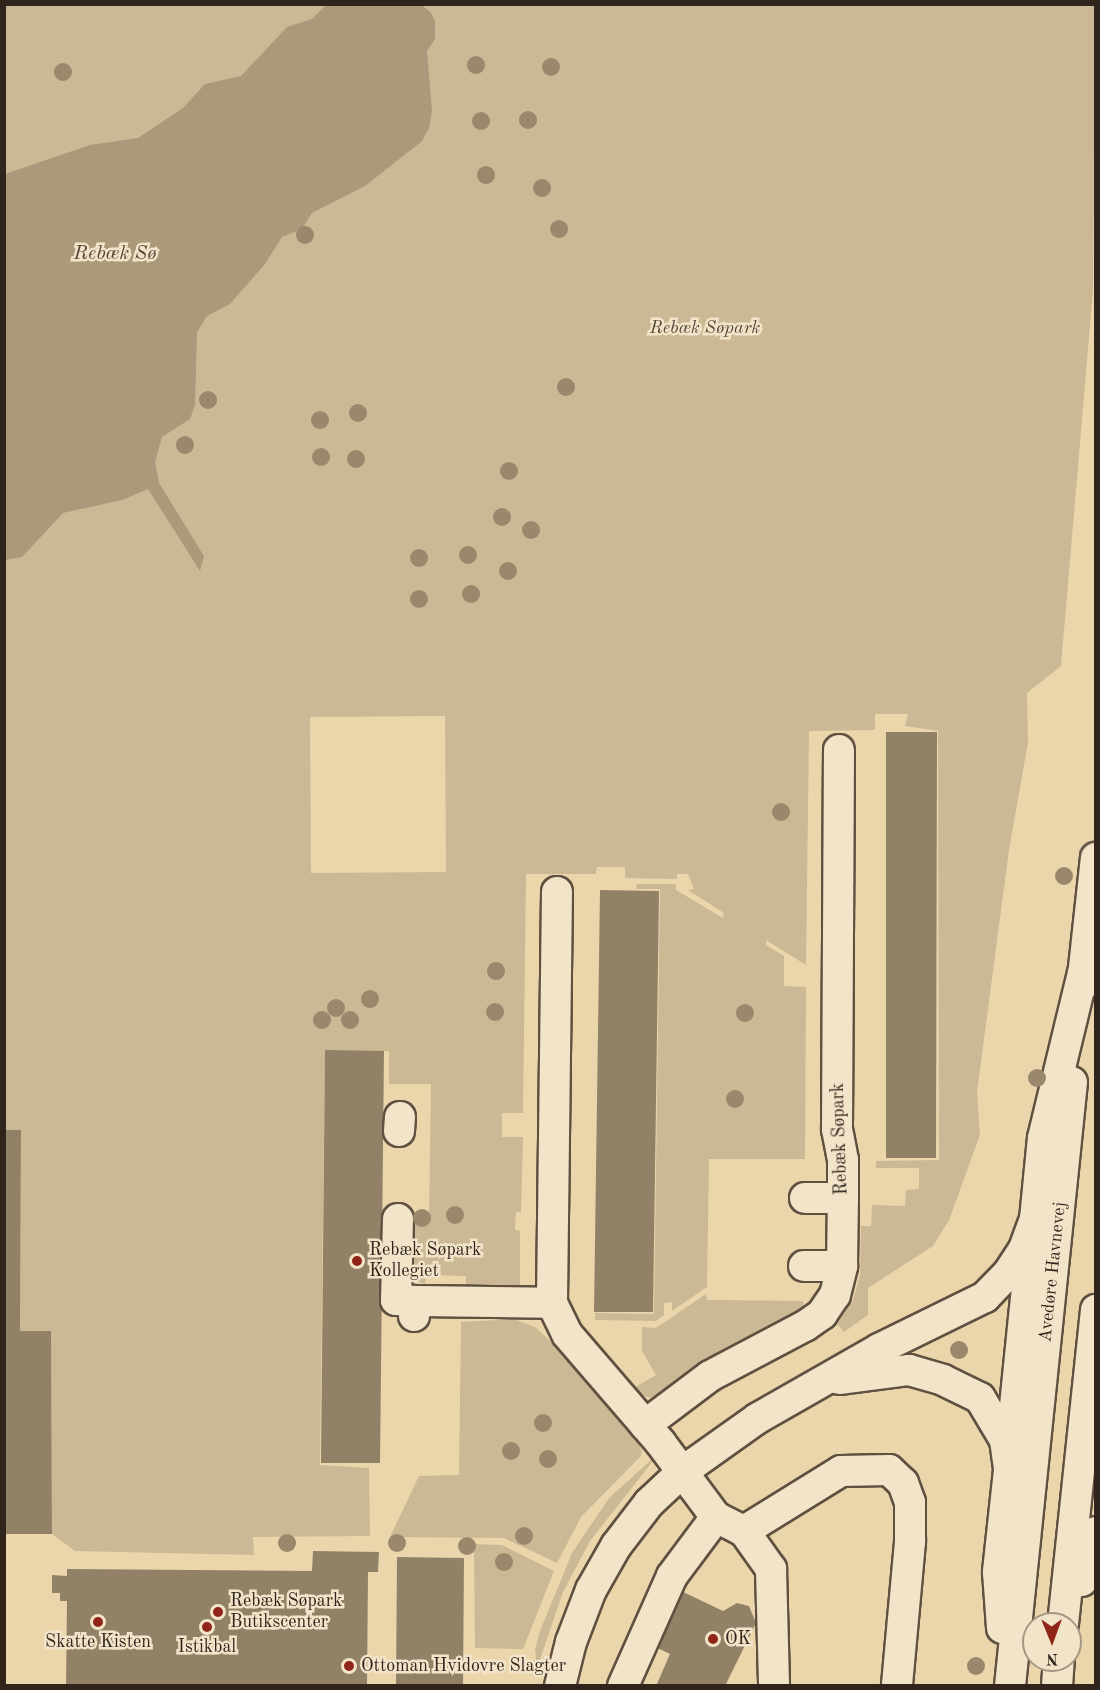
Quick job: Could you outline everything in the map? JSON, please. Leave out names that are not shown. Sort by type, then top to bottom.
[{"type":"street","name":"Rebæk Søpark","points":[[645,1425],[710,1376],[822,1314],[835,1295],[842,1266],[843,1198],[843,1160],[837,1129],[839,750]]},
{"type":"street","name":"Avedøre Havnevej","points":[[1010,1686],[1095,858]]},
{"type":"street","points":[[557,892],[552,1303],[567,1334],[645,1425],[716,1517],[744,1532],[771,1569],[774,1686]]},
{"type":"street","points":[[1005,1686],[998,1572],[1042,1138],[1084,968]]},
{"type":"street","points":[[805,1198],[843,1198]]},
{"type":"street","points":[[398,1219],[396,1300],[414,1308],[552,1303]]},
{"type":"street","points":[[560,1686],[571,1642],[591,1590],[616,1546],[649,1503],[682,1472],[758,1418],[985,1297],[1009,1272],[1024,1249],[1035,1219]]},
{"type":"street","points":[[804,1266],[842,1266]]},
{"type":"street","points":[[1064,1612],[1095,1310]]},
{"type":"street","points":[[825,1381],[909,1370],[943,1380],[980,1398],[1005,1440],[1009,1470]]},
{"type":"street","points":[[744,1532],[841,1471],[889,1470],[903,1483],[910,1502],[910,1542],[897,1686]]},
{"type":"street","points":[[623,1686],[672,1576],[716,1517]]},
{"type":"street","points":[[1072,1612],[1095,1532]]},
{"type":"green space","name":"Rebæk Søpark","points":[[4,5],[1095,5],[1093,290],[1061,666],[1027,693],[1028,742],[1009,850],[977,1092],[980,1135],[949,1220],[933,1246],[868,1288],[868,1315],[844,1332],[837,1324],[853,1300],[860,1275],[861,1226],[871,1226],[872,1205],[905,1206],[906,1190],[919,1189],[919,1168],[876,1168],[876,1161],[939,1160],[938,731],[905,726],[908,714],[875,714],[875,730],[809,731],[806,965],[766,940],[766,945],[784,956],[784,986],[806,987],[805,1159],[709,1159],[707,1287],[672,1311],[672,1302],[664,1303],[664,1315],[656,1321],[595,1320],[595,1313],[654,1314],[660,889],[637,889],[636,884],[676,884],[676,890],[723,918],[724,913],[688,890],[694,889],[688,874],[677,874],[677,879],[625,878],[625,867],[597,867],[596,874],[526,874],[523,1113],[502,1113],[502,1137],[523,1137],[521,1212],[516,1212],[515,1230],[520,1231],[520,1289],[466,1288],[466,1276],[426,1275],[425,1284],[415,1281],[411,1275],[410,1220],[429,1219],[431,1084],[389,1084],[389,1051],[325,1051],[320,1465],[369,1468],[370,1536],[253,1537],[254,1555],[75,1551],[52,1534],[51,1332],[20,1331],[21,1130],[4,1130]],"holes":[[[445,716],[446,872],[311,873],[310,717]]]},
{"type":"green space","points":[[706,1294],[707,1300],[803,1301],[804,1311],[662,1394],[651,1398],[636,1394],[632,1389],[656,1375],[642,1351],[642,1327],[656,1328]]},
{"type":"green space","points":[[513,1319],[535,1327],[547,1338],[637,1440],[642,1452],[640,1457],[581,1517],[557,1563],[504,1538],[390,1537],[419,1476],[459,1475],[461,1322]]},
{"type":"green space","points":[[660,1452],[590,1541],[563,1592],[537,1668],[535,1649],[540,1631],[572,1553],[609,1498]]},
{"type":"green space","points":[[474,1544],[502,1545],[554,1571],[523,1649],[475,1648]]},
{"type":"water","name":"Rebæk Sø","points":[[326,5],[422,5],[431,13],[435,21],[435,39],[427,51],[432,111],[429,128],[422,141],[365,186],[312,213],[302,229],[282,237],[265,264],[230,304],[207,316],[197,332],[195,405],[190,419],[162,437],[155,462],[159,483],[204,556],[200,571],[148,489],[122,500],[63,513],[22,557],[5,560],[5,174],[90,145],[138,138],[183,108],[205,84],[241,76],[287,27],[312,19]]},
{"type":"building","points":[[886,732],[937,732],[936,1158],[886,1158]]},
{"type":"building","points":[[600,890],[659,891],[653,1312],[594,1312]]},
{"type":"building","name":"Rebæk Søpark Kollegiet","points":[[325,1050],[384,1051],[382,1242],[393,1242],[382,1280],[380,1463],[321,1463]]},
{"type":"building","points":[[4,1130],[21,1130],[20,1331],[51,1331],[52,1534],[5,1534]]},
{"type":"building","name":"Rebæk Søpark Butikscenter","points":[[313,1551],[379,1552],[378,1572],[368,1572],[367,1686],[66,1686],[67,1601],[60,1601],[60,1593],[52,1593],[52,1575],[67,1576],[67,1569],[312,1571]]},
{"type":"building","points":[[397,1557],[464,1558],[463,1686],[396,1686]]},
{"type":"building","name":"OK","points":[[656,1579],[723,1611],[737,1603],[749,1606],[756,1623],[725,1686],[656,1686],[670,1654],[629,1634]]},
{"type":"place","name":"Rebæk Søpark Kollegiet","points":[[357,1261]]},
{"type":"place","name":"Rebæk Søpark Butikscenter","points":[[218,1612]]},
{"type":"place","name":"Skatte Kisten","points":[[98,1622]]},
{"type":"place","name":"Istikbal","points":[[207,1627]]},
{"type":"place","name":"OK","points":[[713,1639]]},
{"type":"place","name":"Ottoman Hvidovre Slagter","points":[[349,1666]]}]
